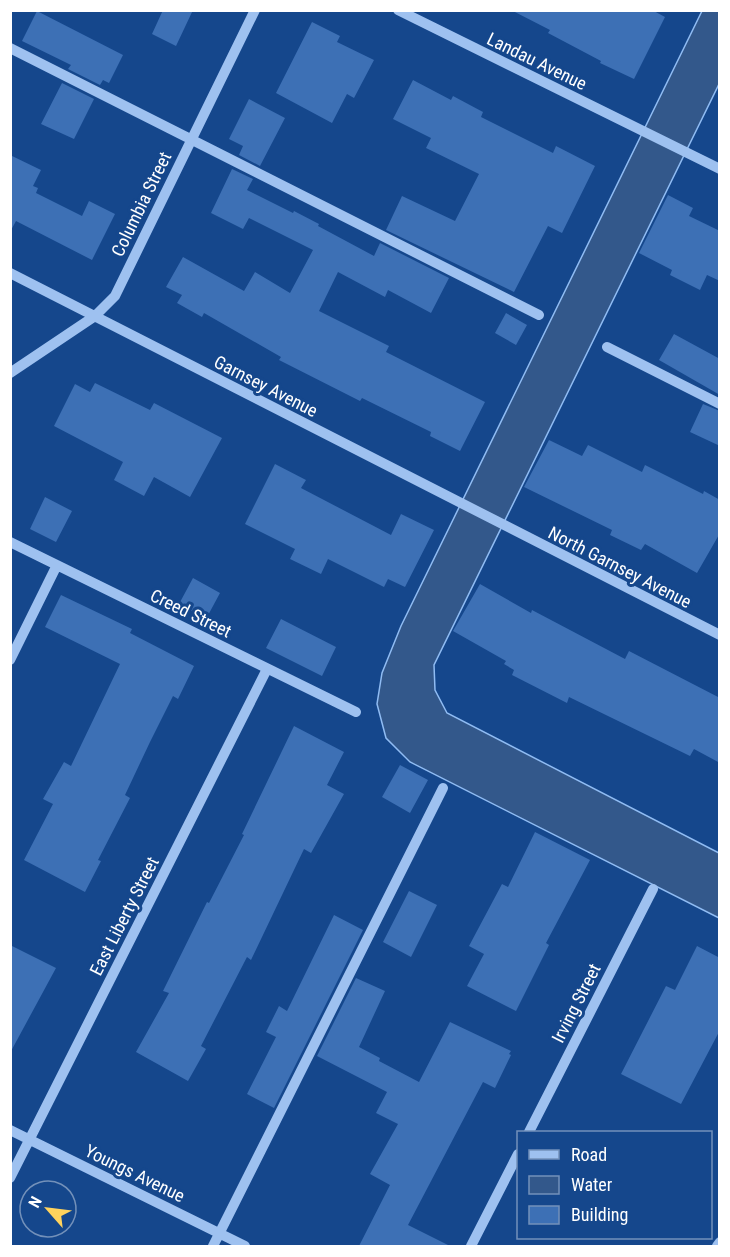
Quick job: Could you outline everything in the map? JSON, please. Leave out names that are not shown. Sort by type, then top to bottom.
[{"type":"street","name":"Columbia Street","points":[[10,373],[94,316],[115,296],[255,10]]},
{"type":"street","name":"Landau Avenue","points":[[399,10],[720,169]]},
{"type":"street","points":[[10,48],[539,315]]},
{"type":"street","name":"Garnsey Avenue","points":[[10,273],[506,528]]},
{"type":"street","points":[[607,346],[720,404]]},
{"type":"street","name":"North Garnsey Avenue","points":[[506,528],[720,635]]},
{"type":"street","name":"Creed Street","points":[[10,542],[356,712]]},
{"type":"street","points":[[10,660],[57,566]]},
{"type":"street","name":"East Liberty Street","points":[[10,1178],[267,669]]},
{"type":"street","points":[[213,1246],[443,788]]},
{"type":"street","name":"Irving Street","points":[[530,1131],[653,889]]},
{"type":"street","name":"Youngs Avenue","points":[[10,1130],[245,1246]]},
{"type":"street","points":[[471,1246],[517,1158]]},
{"type":"street","points":[[717,1246],[720,1242]]},
{"type":"water","points":[[702,11],[719,11],[719,84],[434,665],[435,690],[447,713],[719,853],[719,918],[410,762],[386,738],[377,704],[382,673],[401,626]]},
{"type":"building","points":[[163,10],[193,10],[176,46],[152,34]]},
{"type":"building","points":[[511,10],[652,10],[665,17],[634,79],[600,63],[601,61],[548,33],[550,30]]},
{"type":"building","points":[[37,11],[123,55],[109,83],[103,80],[100,85],[68,69],[71,65],[22,41]]},
{"type":"building","points":[[312,22],[340,36],[337,42],[374,60],[354,98],[347,94],[332,123],[276,93]]},
{"type":"building","points":[[413,80],[451,100],[453,96],[483,112],[481,117],[553,153],[556,146],[595,166],[562,233],[548,226],[514,292],[386,230],[402,196],[455,221],[479,174],[426,148],[431,138],[393,119]]},
{"type":"building","points":[[62,83],[94,99],[74,139],[41,124]]},
{"type":"building","points":[[249,99],[285,118],[260,166],[239,155],[243,146],[229,139]]},
{"type":"building","points":[[10,155],[41,170],[33,186],[38,188],[36,193],[82,216],[89,201],[115,214],[92,260],[16,221],[10,232]]},
{"type":"building","points":[[232,169],[253,179],[247,190],[293,213],[294,211],[374,256],[380,243],[449,278],[431,313],[388,290],[385,297],[338,272],[319,311],[389,346],[386,352],[485,402],[460,451],[430,436],[431,432],[362,398],[360,401],[279,360],[281,357],[204,313],[202,317],[177,303],[182,295],[166,287],[183,257],[244,291],[255,272],[290,293],[313,250],[249,218],[243,229],[211,213]]},
{"type":"building","points":[[668,195],[693,208],[689,216],[720,231],[720,281],[707,275],[700,290],[670,275],[672,270],[639,253]]},
{"type":"building","points":[[506,313],[527,325],[516,345],[495,333]]},
{"type":"building","points":[[674,334],[720,359],[720,395],[659,360]]},
{"type":"building","points":[[95,383],[150,410],[154,403],[222,438],[190,497],[154,477],[144,496],[114,480],[123,462],[54,426],[75,384],[90,392]]},
{"type":"building","points":[[703,404],[720,411],[720,446],[690,432]]},
{"type":"building","points":[[549,440],[582,456],[588,445],[642,472],[645,465],[720,500],[720,533],[697,573],[645,544],[641,550],[610,535],[612,530],[524,487]]},
{"type":"building","points":[[275,464],[306,480],[301,488],[391,535],[401,514],[434,530],[405,587],[388,579],[384,587],[328,559],[321,574],[290,559],[295,549],[245,524]]},
{"type":"building","points":[[45,497],[72,511],[56,542],[30,529]]},
{"type":"building","points":[[193,578],[220,593],[206,619],[179,604]]},
{"type":"building","points":[[480,584],[531,613],[532,610],[625,659],[629,651],[720,698],[720,763],[694,749],[690,756],[569,697],[567,703],[512,675],[514,670],[504,664],[506,661],[453,631]]},
{"type":"building","points":[[61,595],[132,629],[130,633],[194,666],[178,699],[173,696],[150,742],[125,795],[130,798],[98,860],[101,861],[85,892],[24,860],[53,804],[43,799],[64,762],[71,766],[120,664],[45,627]]},
{"type":"building","points":[[281,619],[336,647],[322,676],[266,648]]},
{"type":"building","points":[[294,726],[344,752],[327,785],[344,794],[311,853],[304,849],[251,960],[247,957],[201,1046],[206,1049],[188,1081],[136,1052],[169,993],[163,991],[207,902],[209,903],[244,835],[242,834]]},
{"type":"building","points":[[400,765],[428,780],[410,813],[382,797]]},
{"type":"building","points":[[535,832],[590,860],[546,943],[549,945],[516,1011],[467,986],[484,954],[469,946],[502,884],[508,887]]},
{"type":"building","points":[[409,891],[437,905],[411,957],[383,942]]},
{"type":"building","points":[[334,915],[363,930],[274,1108],[247,1094],[276,1037],[266,1032],[279,1006],[287,1011]]},
{"type":"building","points":[[10,945],[56,968],[10,1053]]},
{"type":"building","points":[[697,946],[720,958],[720,1030],[681,1104],[621,1074],[666,986],[675,990]]},
{"type":"building","points":[[356,978],[385,991],[359,1047],[380,1058],[379,1061],[419,1082],[450,1022],[511,1051],[495,1088],[483,1082],[408,1225],[450,1246],[359,1246],[390,1185],[370,1174],[398,1124],[376,1113],[387,1092],[317,1056]]}]
